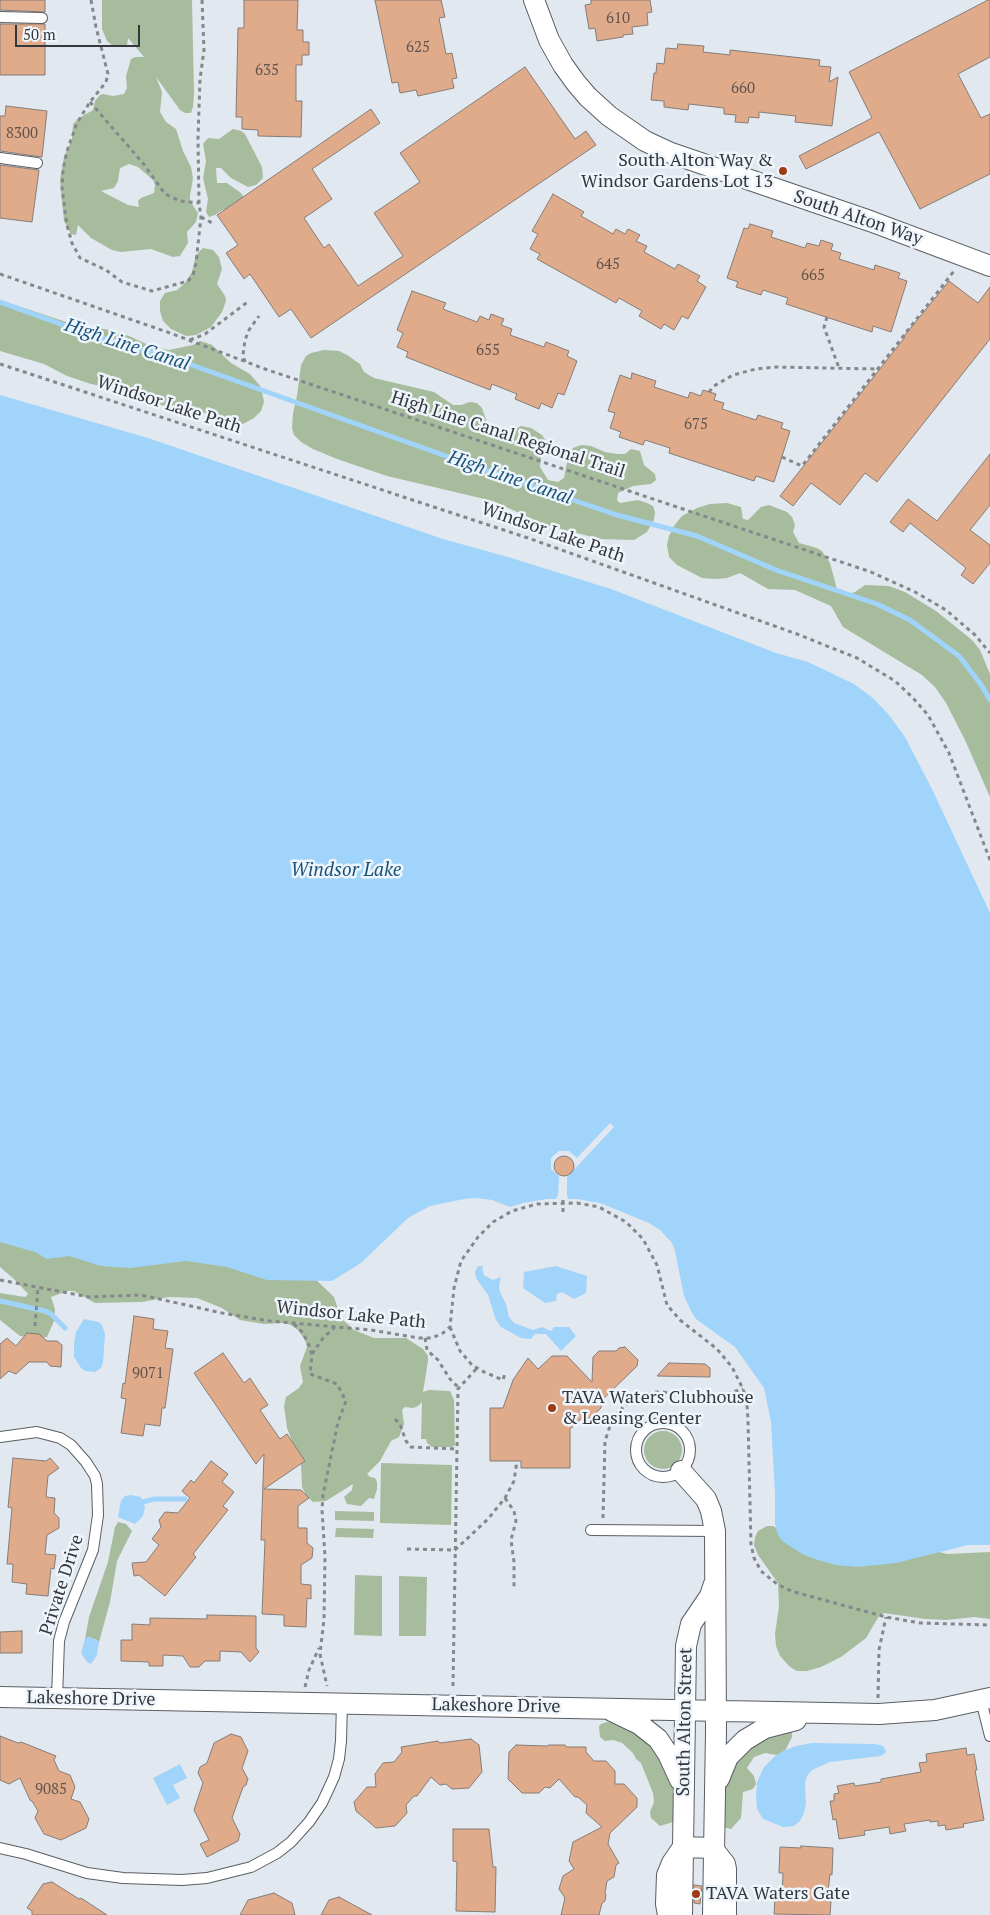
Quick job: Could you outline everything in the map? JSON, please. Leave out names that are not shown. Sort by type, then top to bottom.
[{"type":"street","name":"South Alton Way","points":[[534,0],[552,45],[576,83],[607,114],[645,141],[671,153],[962,254],[990,266]]},
{"type":"street","name":"South Alton Street","points":[[681,1471],[706,1499],[711,1511],[715,1531],[716,1711],[713,1915]]},
{"type":"street","name":"South Alton Street","points":[[682,1915],[685,1655],[688,1634],[694,1620],[710,1596],[716,1574]]},
{"type":"street","name":"Lakeshore Drive","points":[[0,1697],[606,1708],[824,1714],[879,1714],[923,1711],[986,1699]]},
{"type":"street","points":[[606,1708],[634,1721],[658,1739],[670,1758],[684,1790]]},
{"type":"street","points":[[715,1790],[728,1757],[738,1745],[752,1735],[774,1725],[824,1714]]},
{"type":"street","points":[[668,1915],[666,1904],[669,1868],[683,1848],[713,1848],[725,1864],[726,1915]]},
{"type":"lane","points":[[0,17],[42,18]]},
{"type":"lane","points":[[0,158],[37,163]]},
{"type":"lane","points":[[655,1424],[668,1424],[676,1427],[684,1434],[690,1446],[690,1455],[681,1471],[668,1477],[659,1477],[647,1472],[641,1466],[637,1458],[636,1448],[639,1437],[648,1428],[655,1424]]},
{"type":"lane","name":"Private Drive","points":[[0,1436],[37,1432],[60,1438],[71,1445],[86,1462],[95,1476],[97,1484],[98,1506],[92,1550],[64,1622],[59,1641],[57,1655],[57,1698]]},
{"type":"lane","points":[[591,1530],[715,1531]]},
{"type":"lane","points":[[986,1699],[990,1736]]},
{"type":"lane","points":[[0,1848],[87,1873],[123,1878],[182,1880],[207,1878],[251,1867],[291,1842],[322,1804],[339,1759],[341,1741],[335,1703]]},
{"type":"path","points":[[91,0],[108,74],[103,87],[90,102],[77,123],[70,140],[63,175],[63,197],[67,225],[72,243],[80,258],[106,270],[122,282],[148,290],[155,290],[184,282],[191,278],[195,270],[201,217],[199,203],[200,94],[204,44],[202,0]]},
{"type":"path","points":[[90,102],[142,162],[165,194],[180,201],[199,203]]},
{"type":"path","points":[[201,217],[214,224]]},
{"type":"path","points":[[782,457],[802,466],[953,273],[962,254]]},
{"type":"path","name":"High Line Canal Regional Trail","points":[[0,274],[190,340],[245,362],[871,572],[915,592],[946,610],[975,635],[990,653]]},
{"type":"path","points":[[190,340],[205,334],[249,301]]},
{"type":"path","points":[[245,362],[243,355],[246,335],[259,316]]},
{"type":"path","points":[[826,317],[824,327],[839,368]]},
{"type":"path","name":"Windsor Lake Path","points":[[0,364],[544,544],[797,634],[857,658],[895,681],[914,698],[928,715],[955,768],[990,860]]},
{"type":"path","points":[[709,392],[724,380],[756,369],[776,367],[877,369]]},
{"type":"path","points":[[563,1201],[563,1212]]},
{"type":"path","name":"Windsor Lake Path","points":[[0,1280],[89,1297],[133,1294],[240,1316],[425,1338],[438,1336],[450,1327],[458,1270],[466,1252],[493,1222],[517,1209],[563,1201],[605,1210],[626,1222],[643,1239],[653,1255],[664,1298],[671,1311],[717,1349],[732,1367],[743,1389],[748,1415],[750,1537],[757,1565],[768,1578],[791,1591],[886,1617],[920,1624],[990,1625]]},
{"type":"path","points":[[35,1326],[38,1287]]},
{"type":"path","points":[[294,1323],[308,1343],[312,1355],[310,1374],[337,1384],[346,1401],[338,1422],[323,1495],[322,1510],[325,1541],[325,1607],[320,1645],[321,1661],[335,1703]]},
{"type":"path","points":[[312,1355],[323,1338],[335,1327]]},
{"type":"path","points":[[450,1327],[460,1351],[477,1368],[503,1380],[505,1373]]},
{"type":"path","points":[[425,1338],[427,1350],[438,1360],[447,1376],[458,1387]]},
{"type":"path","points":[[453,1686],[458,1387],[477,1368]]},
{"type":"path","points":[[603,1530],[604,1440],[609,1425],[620,1410],[633,1399],[656,1392],[723,1395],[743,1389]]},
{"type":"path","points":[[395,1419],[400,1424],[406,1441],[411,1447],[457,1449]]},
{"type":"path","points":[[407,1549],[455,1550],[488,1519],[505,1498],[514,1481],[517,1461]]},
{"type":"path","points":[[505,1498],[514,1511],[516,1521],[511,1540],[514,1562],[514,1588]]},
{"type":"path","points":[[879,1714],[878,1656],[886,1617]]},
{"type":"path","points":[[302,1702],[309,1670],[320,1645]]},
{"type":"green space","points":[[102,0],[192,0],[194,94],[191,113],[185,113],[180,110],[156,77],[162,92],[160,112],[166,122],[176,129],[183,151],[191,167],[193,178],[190,201],[198,213],[196,222],[187,232],[188,243],[180,256],[173,257],[151,249],[121,252],[112,250],[91,238],[78,225],[76,235],[71,234],[64,221],[60,180],[64,157],[72,139],[73,124],[93,110],[95,101],[100,95],[113,96],[124,94],[127,88],[126,76],[131,59],[144,57],[128,38],[127,45],[113,46],[107,41],[102,29]],"holes":[[[129,164],[138,167],[153,180],[155,185],[154,193],[138,201],[139,207],[128,205],[101,191],[114,188],[118,181],[120,168]]]},
{"type":"green space","points":[[233,129],[245,134],[262,167],[263,178],[256,185],[248,187],[231,178],[221,168],[216,168],[217,183],[227,183],[241,193],[244,198],[237,206],[222,210],[209,217],[206,212],[208,199],[203,178],[206,161],[203,144],[208,138],[219,139]]},
{"type":"green space","points":[[203,248],[213,250],[219,257],[222,269],[217,284],[226,301],[222,312],[211,327],[196,335],[186,336],[171,329],[163,321],[160,301],[165,293],[177,290],[185,283],[192,272],[196,255]]},
{"type":"green space","points":[[0,300],[72,324],[110,330],[155,348],[169,350],[193,345],[200,341],[212,345],[231,363],[250,374],[261,387],[264,402],[261,411],[254,418],[243,424],[227,421],[210,414],[161,405],[134,393],[91,384],[67,376],[44,364],[0,351]]},
{"type":"green space","points":[[324,350],[339,351],[347,355],[360,364],[364,372],[374,378],[434,392],[453,405],[470,402],[477,403],[482,408],[488,425],[502,431],[512,431],[521,426],[531,428],[542,435],[547,443],[546,450],[541,456],[540,467],[548,480],[558,482],[564,478],[568,457],[573,448],[581,445],[617,454],[625,454],[631,449],[640,451],[644,465],[655,474],[656,480],[651,484],[633,486],[618,493],[617,500],[620,503],[638,500],[653,506],[655,512],[654,520],[647,532],[634,540],[600,539],[546,525],[493,501],[387,476],[313,449],[294,435],[292,428],[293,413],[301,365],[306,356]]},
{"type":"green space","points":[[727,503],[741,507],[743,519],[748,520],[761,507],[769,505],[787,512],[792,517],[795,525],[793,532],[799,543],[822,551],[830,563],[838,593],[846,595],[855,592],[865,585],[889,586],[905,592],[936,611],[972,640],[980,650],[990,674],[990,797],[965,740],[946,703],[935,687],[922,675],[843,627],[831,606],[795,590],[768,589],[740,573],[727,578],[702,578],[677,565],[669,557],[667,545],[669,536],[682,516],[710,504]]},
{"type":"green space","points":[[0,1236],[167,1253],[313,1277],[334,1297],[341,1318],[354,1330],[374,1338],[406,1338],[423,1349],[428,1356],[428,1361],[423,1392],[429,1390],[450,1391],[454,1400],[455,1445],[452,1447],[432,1447],[427,1443],[426,1439],[421,1439],[422,1402],[413,1408],[405,1407],[402,1410],[404,1424],[399,1437],[391,1441],[380,1461],[367,1474],[375,1478],[377,1482],[374,1499],[369,1498],[361,1506],[347,1504],[344,1497],[352,1490],[353,1484],[326,1501],[313,1502],[306,1495],[302,1487],[301,1464],[287,1428],[284,1406],[286,1397],[299,1388],[303,1382],[300,1366],[307,1347],[299,1331],[291,1325],[283,1323],[264,1324],[240,1320],[222,1308],[197,1298],[169,1297],[142,1302],[95,1303],[74,1291],[67,1291],[51,1297],[55,1309],[54,1321],[47,1337],[20,1336],[0,1320],[0,1293],[25,1297],[28,1294],[0,1267]]},
{"type":"green space","points":[[663,1431],[677,1436],[682,1450],[677,1464],[663,1469],[649,1464],[644,1450],[649,1436]]},
{"type":"green space","points":[[381,1463],[452,1465],[451,1525],[380,1523]]},
{"type":"green space","points":[[335,1511],[374,1512],[374,1521],[335,1520]]},
{"type":"green space","points":[[118,1522],[126,1524],[132,1531],[117,1561],[110,1602],[99,1642],[95,1639],[85,1639],[89,1617],[108,1562],[115,1527]]},
{"type":"green space","points":[[767,1526],[773,1526],[779,1530],[928,1549],[947,1554],[990,1552],[990,1619],[974,1617],[947,1620],[925,1619],[884,1613],[879,1616],[866,1638],[841,1657],[821,1667],[807,1671],[797,1671],[790,1667],[780,1656],[776,1646],[775,1634],[779,1606],[778,1583],[758,1555],[754,1545],[758,1531]]},
{"type":"green space","points":[[336,1528],[374,1529],[373,1538],[335,1537]]},
{"type":"green space","points":[[355,1575],[382,1576],[382,1636],[354,1635]]},
{"type":"green space","points":[[399,1576],[427,1577],[426,1636],[399,1636]]},
{"type":"green space","points":[[607,1722],[627,1724],[673,1766],[676,1819],[673,1822],[660,1826],[651,1818],[650,1812],[654,1802],[653,1793],[641,1763],[622,1743],[613,1740],[605,1741],[600,1737],[599,1726]]},
{"type":"green space","points":[[792,1728],[792,1737],[785,1751],[777,1755],[765,1753],[754,1757],[747,1768],[754,1776],[756,1784],[753,1789],[743,1792],[741,1818],[731,1829],[722,1827],[718,1806],[736,1750]]},
{"type":"water","name":"Windsor Lake","points":[[0,395],[148,438],[443,539],[611,589],[776,653],[808,662],[854,684],[873,698],[889,715],[905,737],[933,791],[990,913],[990,1545],[968,1545],[896,1563],[858,1567],[836,1565],[818,1560],[804,1555],[785,1543],[779,1537],[775,1525],[771,1422],[764,1388],[735,1347],[696,1319],[692,1313],[684,1296],[672,1243],[660,1230],[649,1223],[600,1203],[577,1199],[547,1199],[510,1207],[492,1200],[476,1198],[430,1206],[408,1218],[361,1263],[332,1281],[267,1280],[227,1267],[186,1261],[130,1268],[101,1266],[69,1256],[47,1259],[35,1252],[0,1242]]},
{"type":"water","points":[[478,1266],[484,1266],[482,1268],[484,1275],[493,1280],[501,1277],[500,1292],[506,1304],[509,1317],[514,1323],[533,1330],[542,1327],[551,1331],[554,1327],[569,1327],[576,1336],[561,1351],[546,1334],[535,1334],[531,1339],[521,1338],[501,1327],[496,1320],[488,1295],[476,1278],[475,1272]]},
{"type":"water","points":[[556,1266],[587,1276],[586,1293],[574,1299],[562,1292],[557,1294],[556,1301],[545,1303],[523,1288],[524,1272]]},
{"type":"water","points":[[84,1319],[99,1322],[105,1334],[103,1363],[101,1368],[95,1372],[85,1371],[74,1357],[76,1332]]},
{"type":"water","points":[[125,1496],[141,1497],[145,1507],[143,1516],[135,1524],[118,1517],[121,1501]]},
{"type":"water","points":[[89,1636],[99,1642],[97,1655],[91,1664],[87,1662],[81,1653],[85,1639]]},
{"type":"water","points":[[812,1743],[875,1744],[883,1746],[886,1751],[880,1756],[830,1762],[812,1770],[807,1776],[805,1783],[806,1804],[804,1813],[800,1821],[794,1826],[783,1827],[763,1819],[757,1809],[756,1795],[757,1782],[764,1767],[783,1751]]},
{"type":"water","points":[[180,1764],[187,1778],[173,1785],[180,1798],[167,1805],[153,1778]]},
{"type":"pier","points":[[610,1123],[614,1127],[567,1177],[567,1196],[569,1199],[556,1199],[559,1176],[551,1169],[551,1158],[559,1151],[569,1151],[577,1158]]},
{"type":"building","points":[[0,0],[45,0],[45,12],[0,10]]},
{"type":"building","points":[[244,0],[298,0],[297,30],[303,30],[303,42],[309,42],[309,55],[302,55],[302,65],[296,65],[296,101],[302,101],[301,137],[258,136],[258,130],[242,129],[242,117],[236,117],[238,28],[244,28]]},
{"type":"building","points":[[375,0],[441,0],[445,17],[439,18],[446,54],[452,53],[457,78],[452,79],[454,88],[418,96],[416,90],[400,93],[398,82],[392,83]]},
{"type":"building","points":[[591,0],[650,0],[652,12],[647,13],[648,25],[632,27],[633,34],[597,41],[595,28],[589,29],[585,5],[591,4]]},
{"type":"building","points":[[990,0],[990,57],[958,74],[981,118],[990,114],[990,174],[920,209],[879,132],[806,169],[799,156],[872,118],[849,72]]},
{"type":"building","points":[[0,24],[45,24],[45,75],[0,75]]},
{"type":"building","points":[[678,44],[704,46],[703,52],[730,55],[730,50],[820,60],[819,66],[831,67],[829,82],[838,77],[832,126],[795,122],[796,116],[759,112],[759,118],[749,117],[748,123],[735,122],[736,115],[724,114],[724,108],[689,104],[688,110],[664,107],[664,101],[651,100],[654,73],[656,73],[657,63],[664,64],[666,48],[677,49]]},
{"type":"building","points":[[525,67],[575,139],[586,131],[596,145],[311,338],[291,309],[279,317],[250,274],[244,279],[226,253],[238,245],[217,215],[371,109],[380,123],[312,169],[332,199],[304,218],[324,248],[329,244],[358,286],[403,256],[374,213],[420,182],[400,153]]},
{"type":"building","points":[[6,106],[47,111],[42,157],[0,151],[0,116],[5,116]]},
{"type":"building","points":[[0,165],[39,170],[32,222],[0,218]]},
{"type":"building","points":[[553,194],[584,212],[581,216],[613,234],[616,229],[625,234],[628,229],[640,235],[636,241],[647,246],[644,252],[675,269],[678,264],[700,276],[697,281],[706,287],[688,319],[682,316],[674,330],[664,324],[661,329],[639,316],[642,311],[619,298],[616,303],[537,259],[540,254],[530,249],[538,234],[532,231]]},
{"type":"building","points":[[750,224],[773,231],[771,237],[805,248],[807,243],[819,246],[821,240],[833,244],[831,250],[841,253],[839,259],[874,270],[875,265],[900,273],[898,278],[907,281],[891,332],[873,326],[872,332],[786,304],[788,298],[763,290],[761,295],[736,287],[738,282],[727,278],[744,228],[748,229]]},
{"type":"building","points":[[949,281],[978,303],[990,287],[990,339],[877,482],[865,473],[840,505],[811,483],[793,506],[780,496]]},
{"type":"building","points":[[412,291],[446,303],[443,309],[477,322],[480,316],[489,320],[491,314],[504,319],[501,325],[512,329],[510,335],[544,347],[546,342],[569,351],[567,356],[577,361],[564,395],[558,393],[552,408],[541,403],[539,409],[515,399],[517,394],[492,384],[490,390],[406,357],[408,352],[397,347],[403,333],[397,330]]},
{"type":"building","points":[[632,373],[656,381],[654,387],[688,398],[690,392],[701,396],[703,390],[716,394],[714,400],[724,403],[722,409],[756,420],[758,415],[783,423],[781,428],[790,431],[774,482],[756,476],[754,481],[669,453],[670,448],[645,440],[643,445],[619,437],[621,432],[610,428],[615,413],[608,411],[620,375],[631,379]]},
{"type":"building","points":[[990,454],[990,505],[970,530],[990,545],[990,563],[973,584],[961,575],[966,568],[910,523],[903,532],[890,522],[908,499],[937,521]]},
{"type":"building","points":[[564,1156],[571,1159],[574,1166],[571,1173],[564,1176],[557,1173],[554,1166],[557,1159]]},
{"type":"building","points":[[134,1316],[154,1319],[153,1329],[168,1331],[165,1348],[173,1349],[165,1408],[162,1408],[160,1426],[145,1424],[143,1436],[121,1433],[126,1399],[121,1398],[123,1383],[125,1384]]},
{"type":"building","points":[[27,1333],[39,1334],[47,1341],[57,1341],[62,1345],[61,1367],[50,1366],[47,1362],[29,1362],[16,1374],[9,1371],[0,1379],[0,1344],[7,1338],[16,1346]]},
{"type":"building","name":"TAVA Waters Clubhouse & Leasing Center","points":[[625,1347],[638,1360],[637,1366],[601,1401],[601,1408],[590,1418],[582,1418],[570,1429],[570,1468],[521,1468],[521,1461],[490,1461],[490,1408],[503,1408],[513,1380],[528,1358],[538,1369],[552,1356],[567,1356],[592,1382],[593,1357],[599,1351],[616,1351],[619,1348]]},
{"type":"building","points":[[223,1353],[244,1383],[250,1378],[268,1405],[260,1410],[280,1439],[287,1434],[305,1461],[264,1489],[301,1490],[309,1498],[298,1506],[298,1528],[307,1528],[307,1543],[313,1548],[312,1558],[301,1565],[301,1584],[311,1585],[311,1599],[307,1598],[306,1627],[284,1626],[284,1615],[262,1614],[265,1540],[261,1540],[264,1454],[256,1464],[194,1373]]},
{"type":"building","points":[[669,1363],[705,1364],[710,1368],[710,1377],[657,1376]]},
{"type":"building","points":[[13,1458],[46,1461],[50,1458],[59,1468],[48,1476],[46,1497],[55,1498],[54,1513],[59,1518],[59,1528],[47,1535],[45,1554],[56,1555],[54,1569],[51,1568],[48,1596],[26,1594],[27,1584],[12,1582],[13,1564],[7,1564],[12,1508],[8,1507]]},
{"type":"building","points":[[211,1461],[228,1474],[222,1482],[234,1492],[223,1506],[228,1510],[193,1554],[196,1557],[165,1596],[139,1575],[134,1576],[132,1563],[146,1562],[159,1545],[152,1539],[161,1527],[159,1520],[165,1512],[178,1513],[190,1498],[182,1491],[191,1480],[194,1483]]},
{"type":"building","points":[[207,1615],[256,1616],[256,1648],[259,1652],[250,1662],[241,1652],[220,1651],[220,1661],[205,1661],[199,1667],[190,1667],[183,1656],[163,1655],[163,1666],[149,1666],[149,1662],[121,1661],[121,1640],[132,1640],[132,1624],[150,1625],[150,1618],[207,1619]]},
{"type":"building","points":[[22,1631],[22,1653],[0,1653],[0,1632]]},
{"type":"building","points":[[231,1734],[241,1737],[248,1751],[242,1768],[248,1779],[243,1787],[232,1818],[240,1834],[238,1841],[207,1857],[200,1844],[209,1840],[194,1810],[203,1783],[198,1773],[200,1767],[207,1763],[214,1743]]},
{"type":"building","points":[[0,1736],[56,1756],[54,1760],[59,1771],[70,1775],[75,1787],[71,1799],[80,1802],[89,1819],[86,1828],[61,1840],[44,1834],[35,1818],[38,1811],[30,1800],[20,1778],[9,1784],[0,1780]]},
{"type":"building","points":[[471,1739],[479,1745],[482,1772],[469,1788],[452,1789],[446,1784],[440,1785],[431,1777],[417,1796],[414,1796],[406,1805],[407,1813],[395,1826],[376,1828],[356,1811],[354,1802],[367,1787],[376,1787],[375,1774],[383,1763],[394,1762],[402,1752],[401,1747],[438,1741],[440,1743]]},
{"type":"building","points":[[516,1745],[586,1747],[586,1752],[594,1761],[606,1761],[615,1771],[615,1784],[624,1784],[637,1798],[637,1807],[610,1833],[608,1844],[619,1863],[616,1865],[614,1877],[607,1881],[605,1901],[602,1903],[599,1915],[561,1915],[565,1898],[559,1889],[563,1876],[574,1869],[569,1861],[573,1842],[602,1827],[586,1813],[587,1805],[578,1797],[575,1797],[559,1779],[550,1788],[545,1787],[539,1793],[522,1793],[508,1779],[509,1752]]},
{"type":"building","points":[[966,1748],[967,1755],[974,1754],[984,1820],[963,1824],[964,1827],[946,1830],[945,1825],[938,1826],[938,1821],[930,1822],[930,1820],[904,1824],[906,1831],[890,1834],[889,1827],[864,1831],[865,1835],[839,1839],[836,1819],[833,1820],[830,1801],[834,1801],[834,1794],[839,1793],[837,1786],[854,1783],[855,1786],[881,1782],[881,1779],[921,1772],[919,1763],[927,1762],[926,1754]]},
{"type":"building","points":[[453,1829],[489,1829],[493,1867],[496,1867],[495,1912],[456,1911],[457,1862],[453,1861]]},
{"type":"building","points":[[801,1846],[833,1848],[832,1875],[830,1874],[827,1901],[831,1901],[830,1915],[774,1914],[775,1898],[782,1898],[783,1873],[779,1873],[780,1847],[801,1848]]},
{"type":"building","points":[[52,1882],[107,1915],[32,1915],[32,1911],[27,1908],[43,1884]]},
{"type":"building","points":[[694,1885],[702,1886],[700,1904],[694,1903]]},
{"type":"building","points":[[274,1893],[292,1903],[295,1915],[240,1915],[248,1900]]},
{"type":"building","points":[[339,1897],[372,1915],[321,1915],[329,1900]]},
{"type":"waterway","name":"High Line Canal","points":[[0,302],[91,335],[175,359],[617,515],[697,536],[776,570],[877,604],[910,620],[959,656],[982,686],[990,700]]},
{"type":"waterway","points":[[0,1301],[45,1311],[51,1314],[65,1328]]},
{"type":"waterway","points":[[143,1502],[154,1499],[185,1499]]},
{"type":"place","name":"South Alton Way & Windsor Gardens Lot 13","points":[[783,171]]},
{"type":"place","name":"TAVA Waters Clubhouse & Leasing Center","points":[[552,1408]]},
{"type":"place","name":"TAVA Waters Gate","points":[[696,1894]]}]
